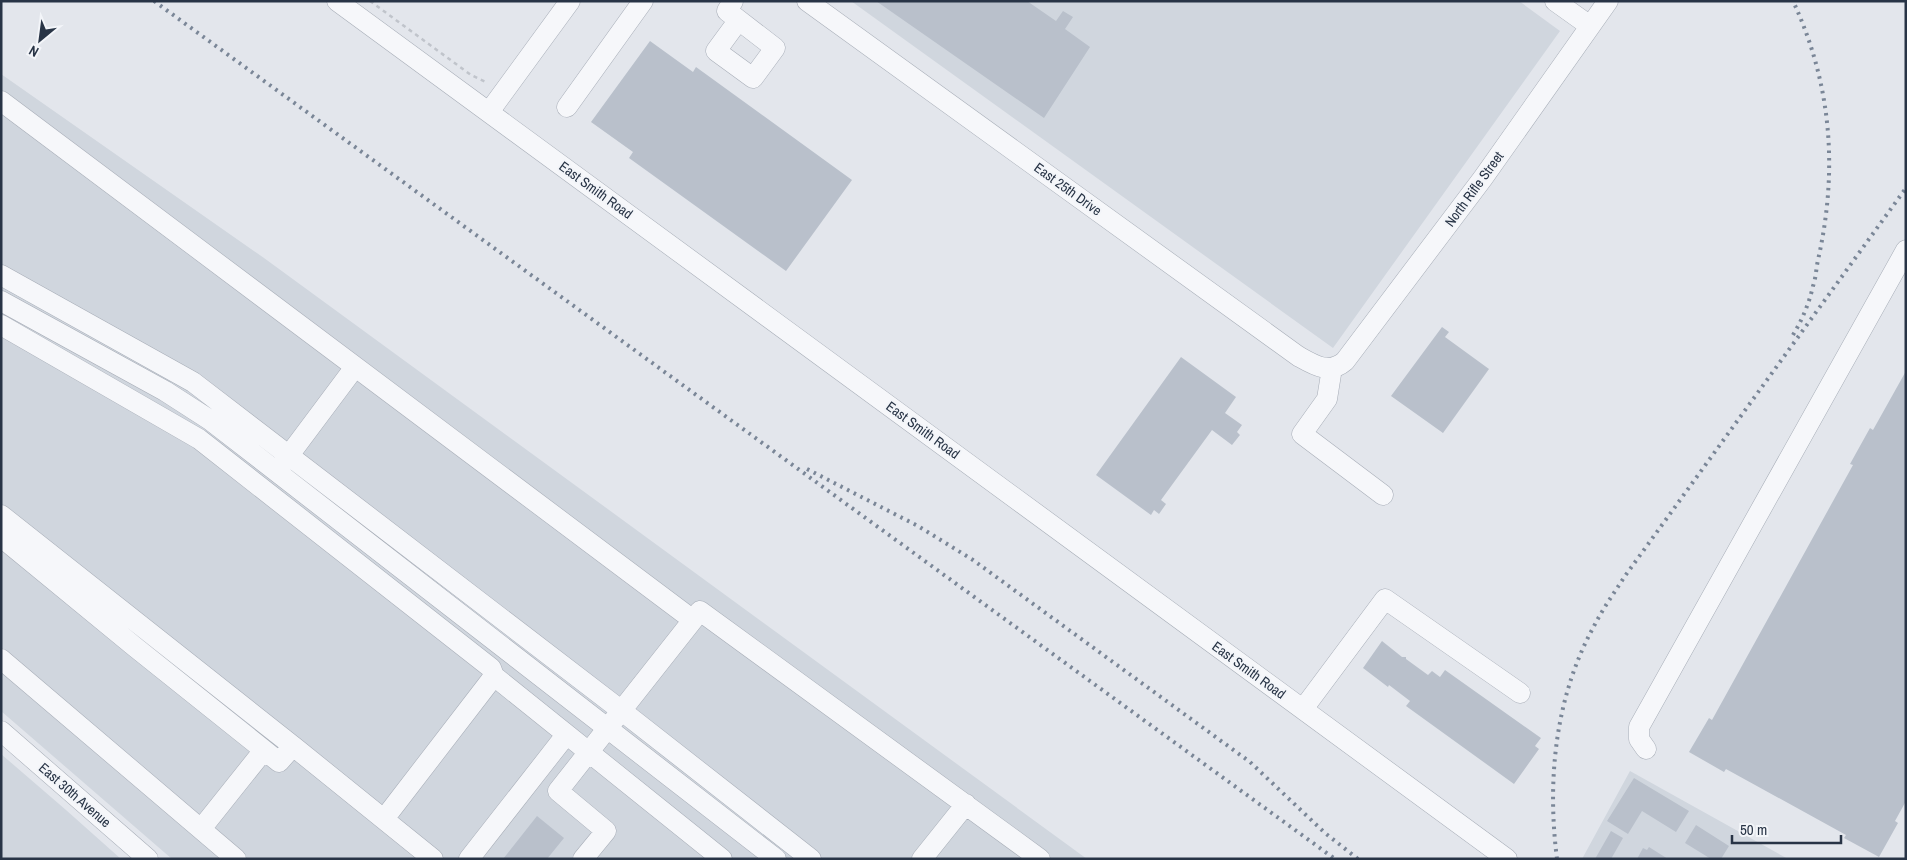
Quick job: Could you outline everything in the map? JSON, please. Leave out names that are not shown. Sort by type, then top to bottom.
[{"type":"street","name":"East Smith Road","points":[[337,1],[1507,859]]},
{"type":"street","points":[[489,112],[570,1]]},
{"type":"street","name":"East 25th Drive","points":[[807,1],[1298,356],[1313,365],[1332,368]]},
{"type":"street","points":[[1555,1],[1590,26]]},
{"type":"street","name":"North Rifle Street","points":[[1332,368],[1346,361],[1483,178],[1608,1]]},
{"type":"street","points":[[567,107],[639,3]]},
{"type":"street","points":[[1,101],[693,620]]},
{"type":"street","points":[[1646,749],[1640,738],[1639,726],[1906,250]]},
{"type":"street","points":[[1,275],[193,382],[283,463],[469,620],[776,859]]},
{"type":"street","points":[[1,301],[151,383],[283,463],[483,604],[622,710],[811,859]]},
{"type":"street","points":[[1,325],[199,439],[491,668],[494,676],[722,859]]},
{"type":"street","points":[[264,490],[355,367]]},
{"type":"street","points":[[1332,368],[1327,399],[1302,434],[1383,494]]},
{"type":"street","points":[[1,515],[293,746],[432,859]]},
{"type":"street","points":[[1,537],[135,648],[279,762],[293,746]]},
{"type":"street","points":[[1303,709],[1385,599],[1520,694]]},
{"type":"street","points":[[453,638],[483,604]]},
{"type":"street","points":[[583,859],[606,831],[558,792],[700,611],[1040,859]]},
{"type":"street","points":[[1,660],[236,859]]},
{"type":"street","points":[[384,819],[494,676]]},
{"type":"street","name":"East 30th Avenue","points":[[1,731],[148,859]]},
{"type":"street","points":[[468,859],[566,735]]},
{"type":"street","points":[[201,829],[264,750]]},
{"type":"street","points":[[922,859],[966,804]]},
{"type":"path","points":[[370,1],[471,75],[488,83]]},
{"type":"shaded area","points":[[851,1],[1519,1],[1560,31],[1333,348]]},
{"type":"shaded area","points":[[1,74],[264,258],[1087,859],[172,859],[1,711]]},
{"type":"shaded area","points":[[1,754],[66,810],[121,859],[1,859]]},
{"type":"shaded area","points":[[1630,771],[1788,859],[1582,859]]},
{"type":"building","points":[[876,1],[1027,1],[1056,21],[1063,11],[1073,17],[1065,29],[1090,47],[1044,118]]},
{"type":"building","points":[[650,41],[693,72],[696,67],[852,180],[786,271],[629,158],[633,152],[591,122]]},
{"type":"building","points":[[1442,327],[1449,332],[1445,337],[1489,369],[1443,433],[1391,396]]},
{"type":"building","points":[[1181,357],[1236,397],[1225,413],[1242,425],[1237,432],[1240,435],[1232,445],[1212,430],[1161,500],[1166,504],[1159,514],[1154,510],[1151,515],[1096,475]]},
{"type":"building","points":[[1906,371],[1906,801],[1895,821],[1898,823],[1879,857],[1844,838],[1846,835],[1726,769],[1724,772],[1689,752],[1709,718],[1712,720],[1853,465],[1850,464],[1870,428],[1873,430]]},
{"type":"building","points":[[1382,641],[1428,675],[1432,671],[1440,677],[1445,670],[1541,738],[1535,746],[1539,749],[1514,784],[1406,706],[1410,701],[1363,668]]},
{"type":"building","points":[[1634,778],[1689,811],[1676,832],[1642,811],[1628,834],[1607,821]]},
{"type":"building","points":[[537,816],[564,838],[547,859],[503,859]]},
{"type":"building","points":[[1696,825],[1729,846],[1721,859],[1711,859],[1685,843]]},
{"type":"building","points":[[1611,831],[1623,838],[1611,859],[1595,859]]},
{"type":"building","points":[[1649,847],[1668,859],[1637,859],[1643,848],[1647,850]]},
{"type":"railway","points":[[154,1],[1335,859]]},
{"type":"railway","points":[[1793,1],[1816,64],[1828,129],[1829,161],[1828,194],[1815,280],[1805,312],[1793,335]]},
{"type":"railway","points":[[1557,859],[1553,800],[1557,740],[1562,711],[1570,683],[1580,655],[1593,628],[1625,576],[1906,188]]},
{"type":"railway","points":[[807,469],[918,526],[973,560],[1250,762],[1325,833],[1358,859]]}]
